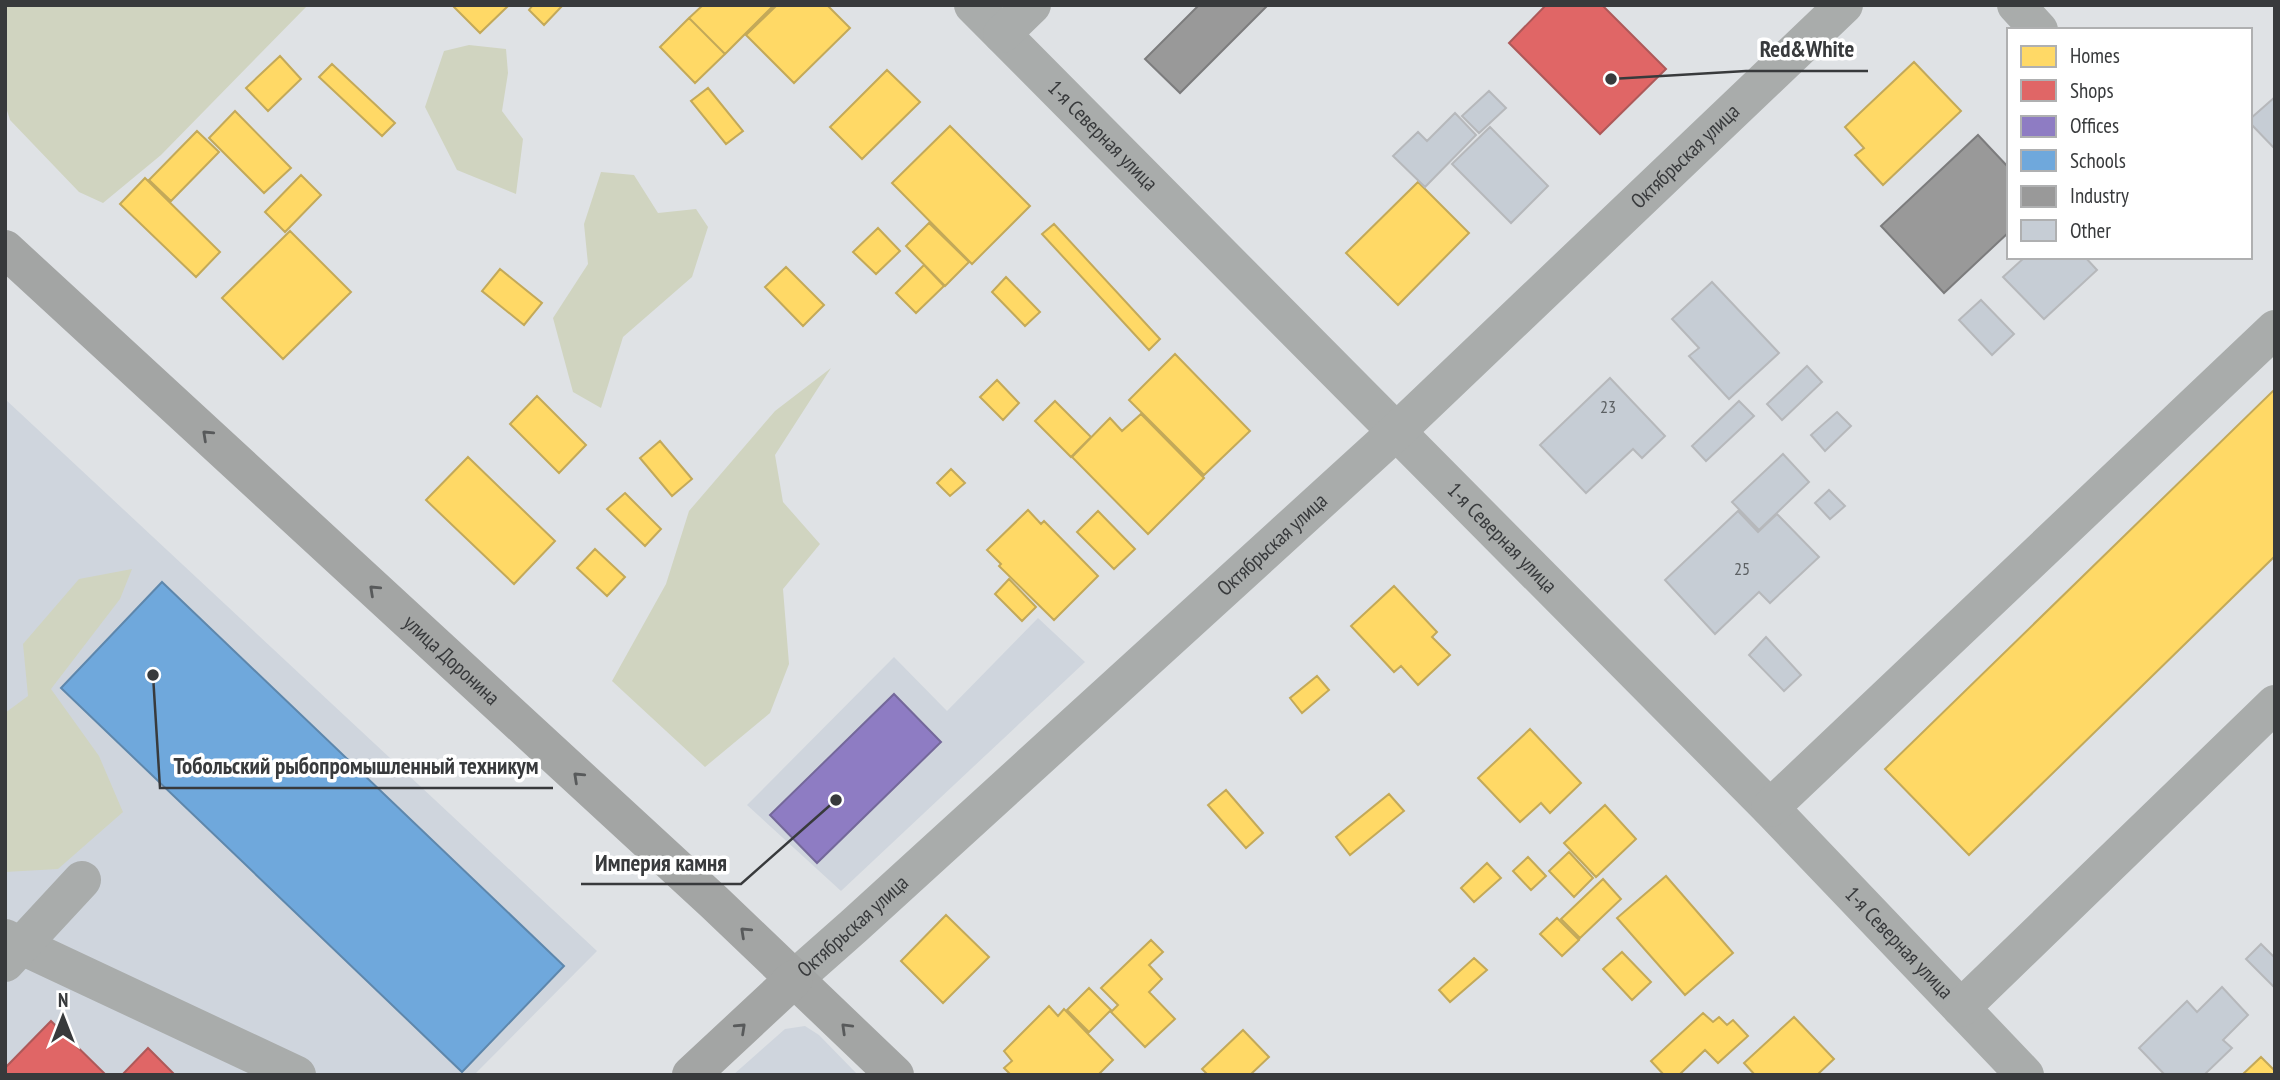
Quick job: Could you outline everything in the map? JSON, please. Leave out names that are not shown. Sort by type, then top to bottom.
[{"type":"main road","name":"улица Доронина","points":[[5,249],[895,1075]]},
{"type":"main road","name":"Октябрьская улица","points":[[691,1075],[794,979]]},
{"type":"street","name":"1-я Северная улица","points":[[973,5],[1770,808],[2025,1075]]},
{"type":"street","points":[[1002,34],[1032,5]]},
{"type":"street","name":"Октябрьская улица","points":[[794,979],[1396,431],[1844,5]]},
{"type":"street","points":[[2017,5],[2037,28]]},
{"type":"street","points":[[1770,808],[2275,329]]},
{"type":"street","points":[[1961,1008],[2275,704]]},
{"type":"street","points":[[82,880],[11,948],[297,1075]]},
{"type":"shaded area","points":[[5,399],[597,951],[474,1075],[175,1075],[148,1048],[122,1075],[106,1075],[51,1022],[5,1068]]},
{"type":"shaded area","points":[[1038,618],[1085,662],[841,891],[747,805],[894,657],[947,711]]},
{"type":"shaded area","points":[[805,1026],[819,1035],[858,1075],[733,1075],[785,1029]]},
{"type":"green space","points":[[5,5],[308,5],[161,155],[103,203],[79,192],[10,120],[5,104]]},
{"type":"green space","points":[[469,45],[506,49],[508,73],[502,111],[523,139],[516,194],[457,170],[425,107],[444,51]]},
{"type":"green space","points":[[601,172],[634,175],[658,213],[696,209],[708,227],[692,277],[623,337],[601,408],[573,392],[553,318],[588,264],[584,224]]},
{"type":"green space","points":[[831,368],[775,455],[783,502],[820,544],[783,589],[789,664],[770,713],[705,767],[612,681],[666,584],[689,511],[775,411]]},
{"type":"green space","points":[[132,569],[120,599],[51,689],[99,756],[123,812],[58,869],[5,872],[5,713],[28,696],[23,644],[79,579]]},
{"type":"building: Homes","points":[[455,5],[509,5],[480,33]]},
{"type":"building: Homes","points":[[533,5],[563,5],[544,25],[529,10]]},
{"type":"building: Homes","points":[[703,5],[774,5],[725,54],[689,18]]},
{"type":"building: Homes","points":[[777,5],[827,5],[850,28],[794,83],[746,35]]},
{"type":"building: Homes","points":[[689,18],[725,54],[695,83],[660,47]]},
{"type":"building: Homes","points":[[280,56],[301,79],[268,111],[246,88]]},
{"type":"building: Homes","points":[[1914,62],[1961,111],[1883,185],[1855,155],[1864,148],[1845,127]]},
{"type":"building: Homes","points":[[332,64],[395,123],[382,136],[319,77]]},
{"type":"building: Homes","points":[[887,70],[920,102],[862,159],[830,127]]},
{"type":"building: Homes","points":[[708,88],[743,131],[726,144],[691,101]]},
{"type":"building: Homes","points":[[235,111],[291,168],[264,193],[209,138]]},
{"type":"building: Homes","points":[[950,126],[1030,206],[972,264],[892,183]]},
{"type":"building: Homes","points":[[197,131],[219,152],[171,201],[149,180]]},
{"type":"building: Homes","points":[[301,175],[321,195],[285,232],[265,212]]},
{"type":"building: Homes","points":[[145,178],[220,252],[196,277],[120,204]]},
{"type":"building: Homes","points":[[1418,182],[1469,233],[1398,305],[1346,253]]},
{"type":"building: Homes","points":[[929,223],[969,262],[945,286],[906,246]]},
{"type":"building: Homes","points":[[1054,224],[1160,339],[1149,350],[1042,234]]},
{"type":"building: Homes","points":[[878,228],[900,251],[876,274],[853,252]]},
{"type":"building: Homes","points":[[290,231],[351,292],[283,359],[222,298]]},
{"type":"building: Homes","points":[[924,265],[944,286],[916,313],[896,293]]},
{"type":"building: Homes","points":[[786,267],[824,305],[803,326],[765,287]]},
{"type":"building: Homes","points":[[500,269],[542,303],[524,325],[482,291]]},
{"type":"building: Homes","points":[[1006,277],[1040,312],[1025,326],[992,292]]},
{"type":"building: Homes","points":[[1175,354],[1250,431],[1204,475],[1129,400]]},
{"type":"building: Homes","points":[[997,380],[1019,403],[1003,420],[980,397]]},
{"type":"building: Homes","points":[[2275,389],[2275,556],[1969,855],[1885,769]]},
{"type":"building: Homes","points":[[537,396],[586,445],[559,473],[510,424]]},
{"type":"building: Homes","points":[[1055,401],[1091,437],[1071,457],[1035,421]]},
{"type":"building: Homes","points":[[1141,414],[1204,478],[1148,534],[1072,457],[1110,418],[1122,431]]},
{"type":"building: Homes","points":[[660,441],[692,479],[672,496],[640,458]]},
{"type":"building: Homes","points":[[468,457],[555,541],[514,584],[426,500]]},
{"type":"building: Homes","points":[[951,469],[965,483],[950,496],[937,483]]},
{"type":"building: Homes","points":[[625,493],[661,529],[645,546],[607,509]]},
{"type":"building: Homes","points":[[1028,510],[1041,524],[1044,521],[1098,576],[1054,620],[999,566],[1001,564],[987,550]]},
{"type":"building: Homes","points":[[1098,511],[1135,549],[1114,569],[1077,532]]},
{"type":"building: Homes","points":[[595,549],[625,577],[607,596],[577,568]]},
{"type":"building: Homes","points":[[1009,579],[1036,607],[1022,621],[995,594]]},
{"type":"building: Homes","points":[[1394,586],[1437,632],[1432,637],[1450,655],[1418,685],[1401,666],[1394,672],[1351,626]]},
{"type":"building: Homes","points":[[1317,676],[1329,690],[1302,713],[1290,698]]},
{"type":"building: Homes","points":[[1530,729],[1581,783],[1550,813],[1541,803],[1520,822],[1478,778]]},
{"type":"building: Homes","points":[[1226,790],[1263,833],[1246,848],[1208,805]]},
{"type":"building: Homes","points":[[1389,794],[1404,811],[1350,855],[1336,837]]},
{"type":"building: Homes","points":[[1605,805],[1636,839],[1596,877],[1564,843]]},
{"type":"building: Homes","points":[[1569,852],[1593,878],[1574,897],[1549,871]]},
{"type":"building: Homes","points":[[1528,857],[1546,876],[1531,890],[1513,871]]},
{"type":"building: Homes","points":[[1487,863],[1501,878],[1474,902],[1461,888]]},
{"type":"building: Homes","points":[[1666,876],[1733,953],[1685,995],[1617,918]]},
{"type":"building: Homes","points":[[1603,879],[1621,899],[1580,938],[1561,919]]},
{"type":"building: Homes","points":[[946,915],[989,957],[943,1003],[901,961]]},
{"type":"building: Homes","points":[[1557,918],[1579,940],[1562,956],[1540,934]]},
{"type":"building: Homes","points":[[1151,940],[1163,952],[1149,965],[1162,979],[1149,992],[1175,1019],[1145,1047],[1111,1012],[1118,1005],[1101,988]]},
{"type":"building: Homes","points":[[1622,952],[1651,982],[1632,1000],[1603,969]]},
{"type":"building: Homes","points":[[1474,958],[1487,970],[1450,1002],[1439,990]]},
{"type":"building: Homes","points":[[1089,988],[1111,1010],[1089,1032],[1067,1010]]},
{"type":"building: Homes","points":[[1049,1006],[1058,1016],[1064,1009],[1113,1060],[1098,1075],[1011,1075],[1004,1068],[1012,1061],[1004,1051]]},
{"type":"building: Homes","points":[[1703,1013],[1713,1022],[1719,1017],[1727,1025],[1733,1020],[1748,1036],[1718,1063],[1705,1050],[1679,1075],[1664,1075],[1651,1061]]},
{"type":"building: Homes","points":[[1794,1017],[1834,1059],[1817,1075],[1755,1075],[1744,1063]]},
{"type":"building: Homes","points":[[1243,1030],[1269,1057],[1250,1075],[1208,1075],[1202,1069]]},
{"type":"building: Homes","points":[[2261,1057],[2275,1071],[2275,1075],[2242,1075]]},
{"type":"building: Shops","points":[[1546,5],[1602,5],[1666,69],[1600,134],[1509,43]]},
{"type":"building: Shops","points":[[51,1021],[106,1075],[5,1075],[5,1068]]},
{"type":"building: Shops","points":[[148,1048],[175,1075],[122,1075]]},
{"type":"building: Offices","points":[[894,694],[941,742],[817,863],[770,815]]},
{"type":"building: Schools","points":[[162,582],[564,966],[462,1072],[61,688]]},
{"type":"building: Industry","points":[[1199,5],[1268,5],[1180,93],[1145,59]]},
{"type":"building: Industry","points":[[1978,135],[2007,166],[2007,234],[1944,293],[1881,226]]},
{"type":"building: Other","points":[[1489,91],[1506,108],[1479,133],[1462,116]]},
{"type":"building: Other","points":[[2275,97],[2275,149],[2252,125],[2252,117]]},
{"type":"building: Other","points":[[1455,113],[1476,135],[1425,187],[1393,156],[1418,132],[1427,141]]},
{"type":"building: Other","points":[[1490,127],[1548,186],[1511,223],[1452,164]]},
{"type":"building: Other","points":[[2023,259],[2087,259],[2097,270],[2044,319],[2003,277]]},
{"type":"building: Other","points":[[1712,282],[1779,353],[1729,399],[1689,356],[1699,348],[1672,319]]},
{"type":"building: Other","points":[[1981,300],[2014,334],[1992,355],[1959,320]]},
{"type":"building: Other","points":[[1807,366],[1822,382],[1782,420],[1767,404]]},
{"type":"building: Other","points":[[1610,378],[1665,436],[1642,458],[1633,449],[1586,493],[1540,445]]},
{"type":"building: Other","points":[[1739,401],[1754,416],[1706,461],[1692,446]]},
{"type":"building: Other","points":[[1837,412],[1851,426],[1825,451],[1811,435]]},
{"type":"building: Other","points":[[1783,454],[1809,482],[1759,530],[1732,502]]},
{"type":"building: Other","points":[[1829,490],[1845,506],[1830,519],[1815,503]]},
{"type":"building: Other","points":[[1738,511],[1758,532],[1777,514],[1819,557],[1770,603],[1759,592],[1715,634],[1665,580]]},
{"type":"building: Other","points":[[1766,637],[1801,675],[1784,691],[1749,655]]},
{"type":"building: Other","points":[[2261,944],[2275,958],[2275,988],[2246,959]]},
{"type":"building: Other","points":[[2222,987],[2248,1015],[2223,1040],[2232,1048],[2204,1075],[2165,1075],[2139,1048],[2187,1001],[2197,1012]]},
{"type":"place","name":"Red&White","points":[[1611,79]]},
{"type":"place","name":"Тобольский рыбопромышленный техникум","points":[[153,675]]},
{"type":"place","name":"Империя камня","points":[[836,800]]}]
